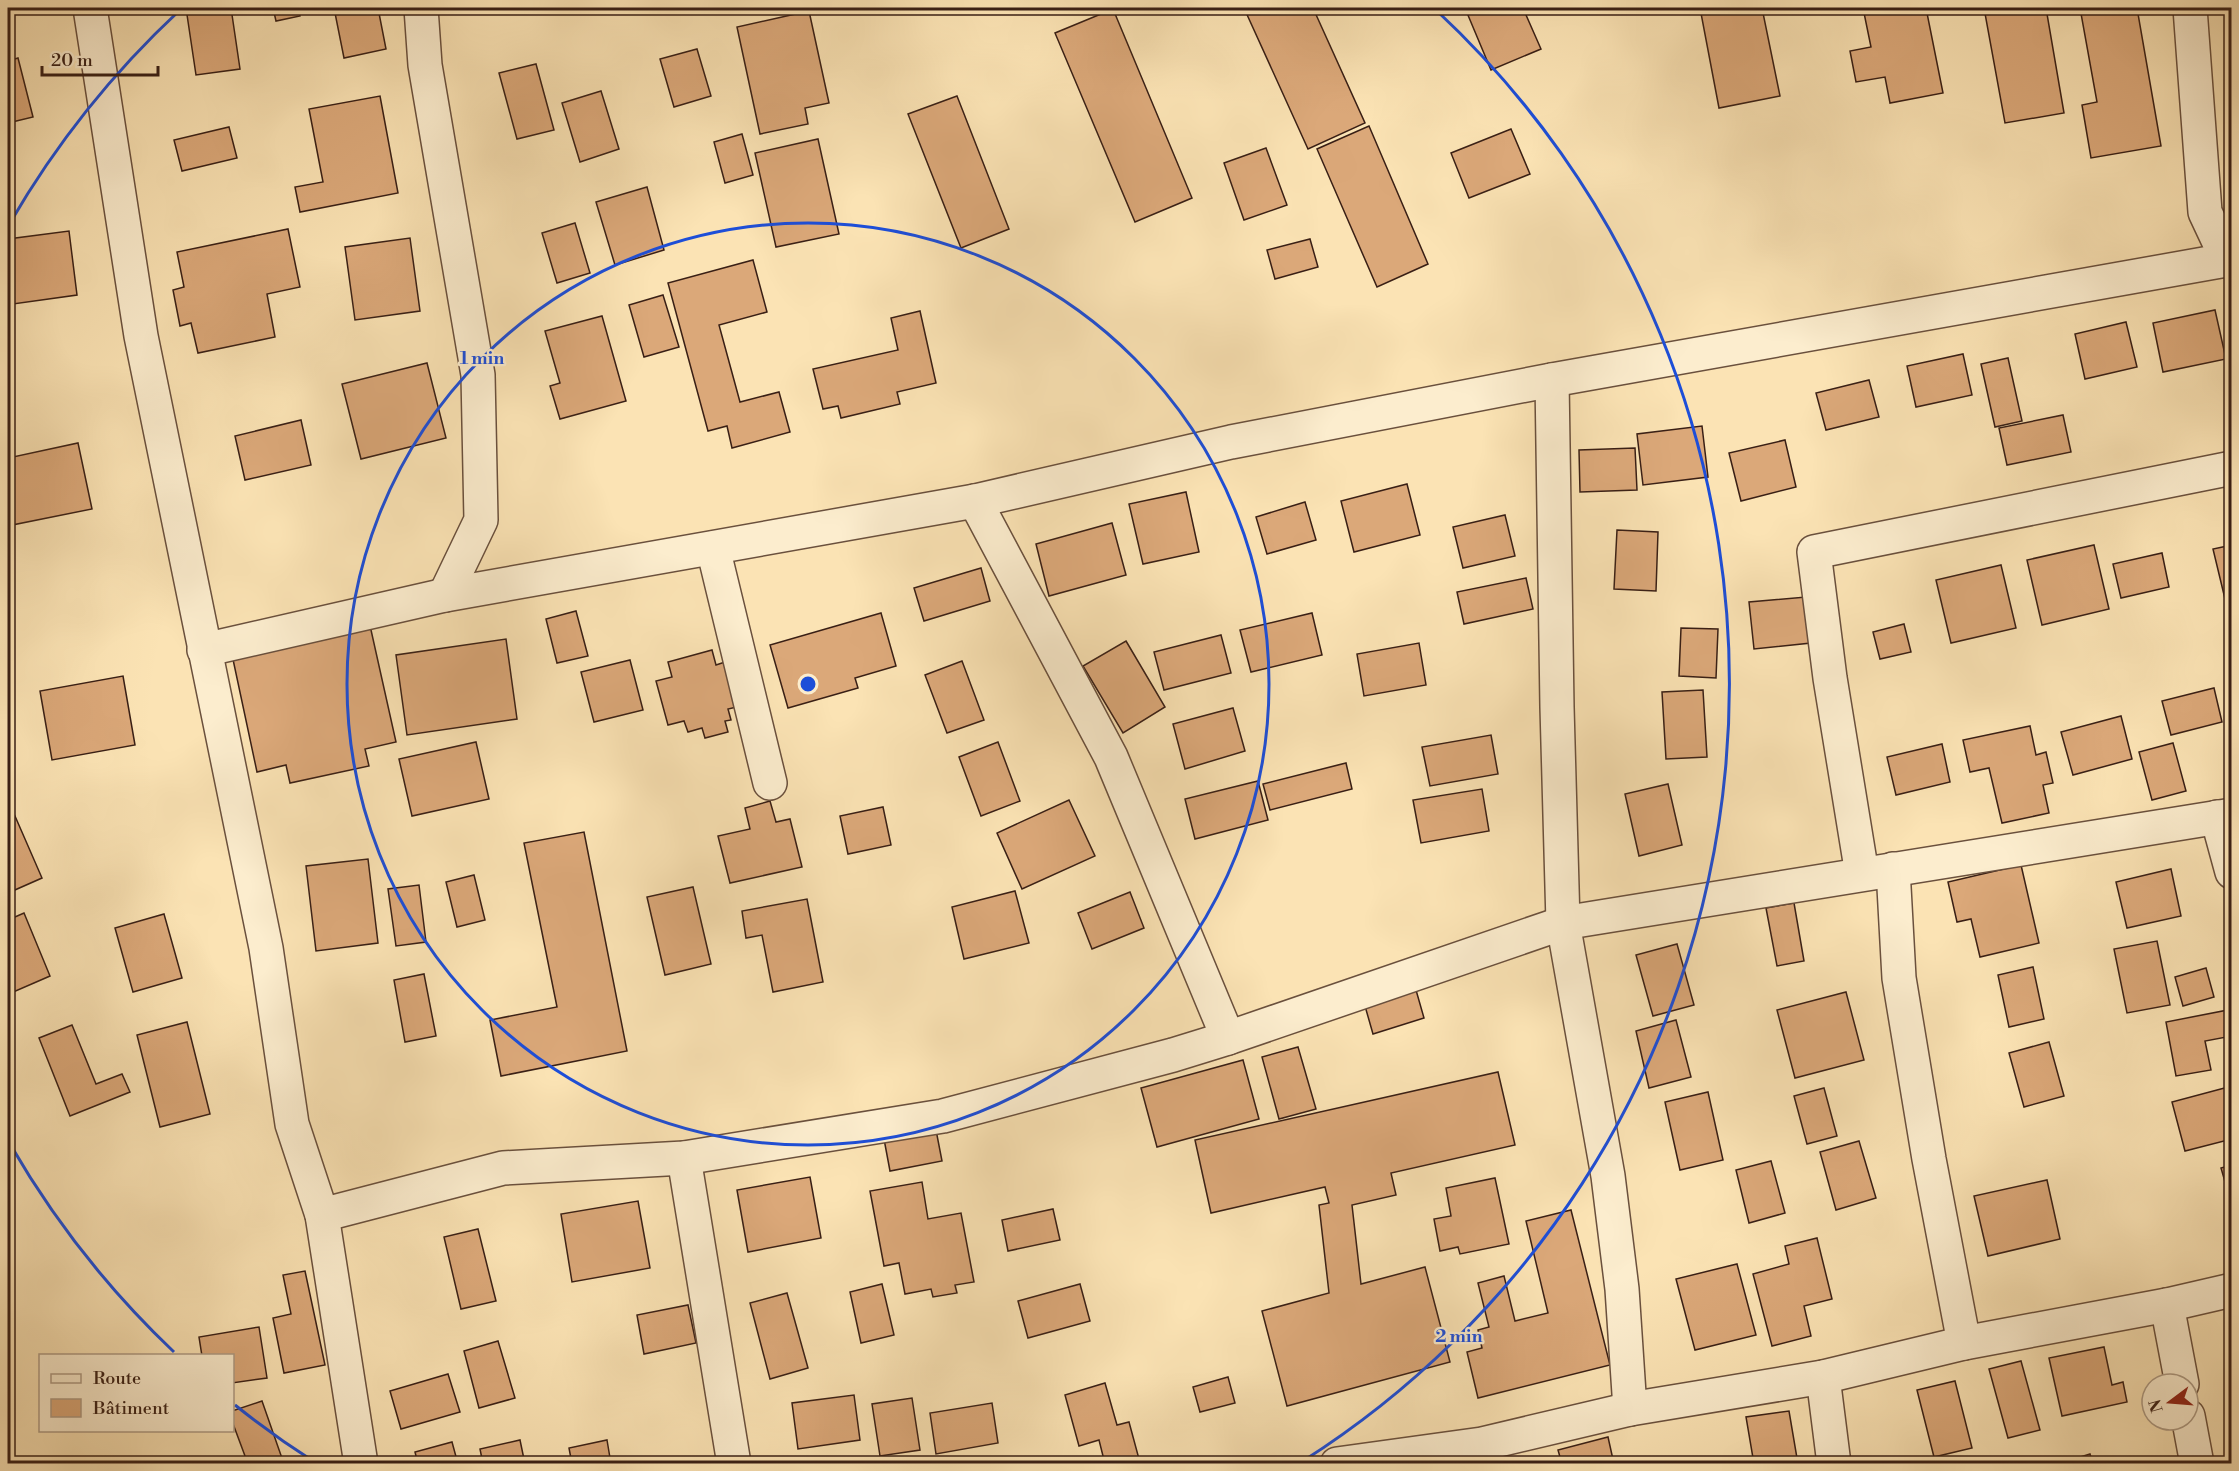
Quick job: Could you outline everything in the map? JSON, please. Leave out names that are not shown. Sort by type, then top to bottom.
[{"type":"street","points":[[90,8],[141,336],[266,948],[292,1124],[322,1215],[361,1464]]},
{"type":"street","points":[[421,8],[425,65],[478,375],[481,520],[445,595]]},
{"type":"street","points":[[2190,8],[2205,212],[2220,244],[2232,254]]},
{"type":"street","points":[[204,650],[445,595],[975,501],[1231,442],[1552,380],[2232,259]]},
{"type":"street","points":[[1552,380],[1563,923],[1608,1176],[1622,1289],[1630,1409]]},
{"type":"street","points":[[1964,1343],[1929,1159],[1899,978],[1877,872],[1830,678],[1814,552],[2232,468]]},
{"type":"street","points":[[975,501],[1111,757],[1228,1038]]},
{"type":"street","points":[[713,548],[770,783]]},
{"type":"street","points":[[322,1215],[503,1168],[684,1158],[943,1116],[1173,1055],[1228,1038],[1563,923],[2224,816],[2232,872]]},
{"type":"street","points":[[684,1158],[734,1464]]},
{"type":"street","points":[[1337,1464],[1484,1454],[1630,1409],[1824,1377],[1964,1343],[2167,1305],[2232,1290]]},
{"type":"street","points":[[2167,1305],[2180,1372]]},
{"type":"street","points":[[1824,1377],[1834,1464]]},
{"type":"street","points":[[2191,1432],[2197,1464]]},
{"type":"building","points":[[186,8],[231,8],[240,69],[196,75]]},
{"type":"building","points":[[273,8],[298,8],[300,16],[276,21]]},
{"type":"building","points":[[334,8],[378,8],[386,49],[344,58]]},
{"type":"building","points":[[1244,8],[1313,8],[1365,123],[1308,149]]},
{"type":"building","points":[[1465,8],[1523,8],[1541,49],[1491,70]]},
{"type":"building","points":[[1700,8],[1762,8],[1780,96],[1719,108]]},
{"type":"building","points":[[1863,8],[1926,8],[1943,93],[1890,103],[1885,77],[1856,82],[1850,51],[1871,47]]},
{"type":"building","points":[[1984,8],[2046,8],[2064,113],[2005,123]]},
{"type":"building","points":[[2080,8],[2137,8],[2161,146],[2091,158],[2082,105],[2097,102]]},
{"type":"building","points":[[1113,9],[1192,198],[1135,222],[1055,33]]},
{"type":"building","points":[[809,11],[829,103],[805,108],[808,124],[760,134],[737,27]]},
{"type":"building","points":[[697,49],[711,96],[674,107],[660,59]]},
{"type":"building","points":[[18,58],[33,117],[8,123],[8,61]]},
{"type":"building","points":[[536,64],[554,130],[517,139],[499,73]]},
{"type":"building","points":[[601,91],[619,149],[580,162],[562,103]]},
{"type":"building","points":[[380,96],[398,193],[300,212],[295,187],[323,182],[309,109]]},
{"type":"building","points":[[957,96],[1009,229],[961,248],[908,114]]},
{"type":"building","points":[[1369,126],[1428,264],[1377,287],[1317,149]]},
{"type":"building","points":[[229,127],[237,158],[182,171],[174,140]]},
{"type":"building","points":[[1511,129],[1530,174],[1469,198],[1451,153]]},
{"type":"building","points":[[742,134],[753,175],[725,183],[714,142]]},
{"type":"building","points":[[818,139],[839,234],[776,247],[755,153]]},
{"type":"building","points":[[1266,148],[1287,205],[1244,220],[1224,163]]},
{"type":"building","points":[[647,187],[664,250],[615,265],[596,202]]},
{"type":"building","points":[[575,223],[590,273],[557,283],[542,233]]},
{"type":"building","points":[[288,229],[300,287],[267,294],[275,337],[198,353],[191,323],[180,326],[173,290],[184,287],[177,252]]},
{"type":"building","points":[[69,231],[77,295],[13,304],[8,263],[8,239]]},
{"type":"building","points":[[410,238],[420,311],[355,320],[345,247]]},
{"type":"building","points":[[1310,239],[1318,267],[1275,279],[1267,250]]},
{"type":"building","points":[[753,260],[767,312],[719,325],[740,402],[779,392],[790,432],[732,448],[727,426],[708,431],[668,283]]},
{"type":"building","points":[[663,295],[679,347],[644,357],[629,305]]},
{"type":"building","points":[[2215,310],[2226,359],[2163,372],[2153,323]]},
{"type":"building","points":[[920,311],[936,383],[897,392],[900,404],[841,418],[838,406],[823,409],[813,369],[898,350],[891,318]]},
{"type":"building","points":[[602,316],[626,401],[560,419],[550,386],[560,383],[545,331]]},
{"type":"building","points":[[2126,322],[2137,367],[2085,379],[2075,334]]},
{"type":"building","points":[[1963,354],[1972,395],[1916,407],[1907,366]]},
{"type":"building","points":[[2008,358],[2022,421],[1995,427],[1981,364]]},
{"type":"building","points":[[427,363],[446,438],[361,459],[342,384]]},
{"type":"building","points":[[1869,380],[1879,417],[1826,430],[1816,393]]},
{"type":"building","points":[[2063,415],[2071,452],[2007,465],[1999,428]]},
{"type":"building","points":[[301,420],[311,465],[245,480],[235,436]]},
{"type":"building","points":[[1702,426],[1708,477],[1643,485],[1637,434]]},
{"type":"building","points":[[1785,440],[1796,487],[1741,501],[1729,453]]},
{"type":"building","points":[[78,443],[92,509],[12,525],[8,502],[8,458]]},
{"type":"building","points":[[1635,448],[1637,490],[1580,492],[1579,450]]},
{"type":"building","points":[[1407,484],[1420,535],[1354,552],[1341,501]]},
{"type":"building","points":[[1186,492],[1199,552],[1143,564],[1129,504]]},
{"type":"building","points":[[1305,502],[1316,540],[1267,554],[1256,517]]},
{"type":"building","points":[[1505,515],[1515,556],[1463,568],[1453,527]]},
{"type":"building","points":[[1112,523],[1126,575],[1049,596],[1036,544]]},
{"type":"building","points":[[1617,530],[1658,532],[1656,591],[1614,589]]},
{"type":"building","points":[[2094,545],[2109,609],[2042,625],[2027,560]]},
{"type":"building","points":[[2232,545],[2232,597],[2225,599],[2213,549]]},
{"type":"building","points":[[2162,553],[2169,587],[2121,598],[2113,564]]},
{"type":"building","points":[[2001,565],[2016,628],[1951,643],[1936,580]]},
{"type":"building","points":[[981,568],[990,601],[924,621],[914,588]]},
{"type":"building","points":[[1526,578],[1533,609],[1464,624],[1457,592]]},
{"type":"building","points":[[1806,597],[1811,643],[1754,649],[1749,602]]},
{"type":"building","points":[[576,611],[588,656],[557,663],[546,619]]},
{"type":"building","points":[[881,613],[896,666],[855,678],[858,688],[788,708],[770,645]]},
{"type":"building","points":[[1312,613],[1322,655],[1251,672],[1240,630]]},
{"type":"building","points":[[369,621],[396,742],[365,749],[369,766],[290,783],[286,765],[257,772],[231,650]]},
{"type":"building","points":[[1904,624],[1911,652],[1880,659],[1873,632]]},
{"type":"building","points":[[1681,628],[1718,629],[1716,678],[1679,676]]},
{"type":"building","points":[[1221,635],[1231,673],[1164,690],[1154,652]]},
{"type":"building","points":[[506,639],[517,719],[407,735],[396,655]]},
{"type":"building","points":[[1126,641],[1165,707],[1123,733],[1083,666]]},
{"type":"building","points":[[1419,643],[1426,685],[1364,696],[1357,654]]},
{"type":"building","points":[[712,650],[716,665],[728,661],[741,706],[728,709],[731,720],[725,721],[728,732],[705,738],[702,728],[688,732],[684,721],[668,725],[656,681],[672,677],[668,662]]},
{"type":"building","points":[[630,660],[643,710],[594,722],[581,672]]},
{"type":"building","points":[[962,661],[984,720],[947,733],[925,675]]},
{"type":"building","points":[[123,676],[135,745],[52,760],[40,691]]},
{"type":"building","points":[[2214,688],[2222,722],[2171,735],[2162,701]]},
{"type":"building","points":[[1703,690],[1707,757],[1666,759],[1662,692]]},
{"type":"building","points":[[1233,708],[1245,751],[1185,769],[1173,724]]},
{"type":"building","points":[[2121,716],[2132,759],[2073,775],[2061,732]]},
{"type":"building","points":[[2030,726],[2036,755],[2046,752],[2053,783],[2043,785],[2049,813],[2002,823],[1989,768],[1970,772],[1963,740]]},
{"type":"building","points":[[1491,735],[1498,774],[1430,786],[1422,747]]},
{"type":"building","points":[[476,742],[489,799],[412,816],[399,759]]},
{"type":"building","points":[[998,742],[1020,801],[981,816],[959,757]]},
{"type":"building","points":[[2173,743],[2186,791],[2152,800],[2139,752]]},
{"type":"building","points":[[1942,744],[1950,782],[1896,795],[1887,757]]},
{"type":"building","points":[[1346,763],[1352,789],[1270,810],[1263,784]]},
{"type":"building","points":[[1258,781],[1268,820],[1195,839],[1185,799]]},
{"type":"building","points":[[1668,784],[1682,845],[1639,856],[1625,794]]},
{"type":"building","points":[[1482,789],[1489,831],[1421,843],[1413,800]]},
{"type":"building","points":[[8,800],[42,878],[8,893]]},
{"type":"building","points":[[1069,800],[1095,856],[1022,889],[997,833]]},
{"type":"building","points":[[770,801],[776,822],[790,819],[802,867],[730,883],[718,836],[750,829],[745,808]]},
{"type":"building","points":[[883,807],[891,845],[848,854],[840,816]]},
{"type":"building","points":[[584,832],[627,1051],[501,1076],[490,1020],[557,1007],[524,843]]},
{"type":"building","points":[[368,859],[378,943],[316,951],[306,866]]},
{"type":"building","points":[[2021,865],[2039,943],[1980,957],[1971,919],[1957,922],[1948,882]]},
{"type":"building","points":[[2171,869],[2181,916],[2127,928],[2116,882]]},
{"type":"building","points":[[474,875],[485,920],[457,927],[446,882]]},
{"type":"building","points":[[419,885],[426,942],[396,946],[388,889]]},
{"type":"building","points":[[693,887],[711,964],[665,975],[647,897]]},
{"type":"building","points":[[1015,891],[1029,943],[964,959],[952,907]]},
{"type":"building","points":[[1130,892],[1144,928],[1092,949],[1078,913]]},
{"type":"building","points":[[807,899],[823,982],[773,992],[762,935],[746,938],[742,911]]},
{"type":"building","points":[[1794,903],[1804,961],[1777,966],[1766,908]]},
{"type":"building","points":[[24,913],[50,976],[11,993],[8,984],[8,920]]},
{"type":"building","points":[[164,914],[182,978],[133,992],[115,928]]},
{"type":"building","points":[[2157,941],[2170,1005],[2127,1013],[2114,949]]},
{"type":"building","points":[[1677,944],[1694,1005],[1653,1016],[1636,955]]},
{"type":"building","points":[[2033,967],[2044,1019],[2009,1027],[1998,975]]},
{"type":"building","points":[[2206,968],[2214,997],[2183,1006],[2175,977]]},
{"type":"building","points":[[424,974],[436,1036],[405,1042],[394,980]]},
{"type":"building","points":[[1416,990],[1424,1018],[1373,1034],[1365,1006]]},
{"type":"building","points":[[1846,992],[1864,1060],[1795,1078],[1777,1010]]},
{"type":"building","points":[[2228,1010],[2232,1036],[2205,1041],[2211,1070],[2176,1076],[2166,1022]]},
{"type":"building","points":[[1676,1020],[1691,1077],[1649,1088],[1636,1031]]},
{"type":"building","points":[[187,1022],[210,1114],[160,1127],[137,1035]]},
{"type":"building","points":[[72,1025],[96,1084],[122,1074],[130,1092],[70,1116],[39,1038]]},
{"type":"building","points":[[2049,1042],[2064,1096],[2024,1107],[2009,1053]]},
{"type":"building","points":[[1298,1047],[1316,1109],[1279,1119],[1262,1057]]},
{"type":"building","points":[[1243,1060],[1259,1119],[1157,1147],[1141,1088]]},
{"type":"building","points":[[1498,1072],[1515,1145],[1391,1173],[1396,1195],[1352,1205],[1361,1284],[1425,1267],[1450,1362],[1287,1406],[1262,1311],[1329,1293],[1319,1205],[1329,1203],[1325,1187],[1211,1213],[1195,1140]]},
{"type":"building","points":[[2232,1086],[2232,1139],[2185,1151],[2172,1102]]},
{"type":"building","points":[[1824,1088],[1837,1136],[1807,1144],[1794,1096]]},
{"type":"building","points":[[1708,1092],[1723,1160],[1680,1170],[1665,1102]]},
{"type":"building","points":[[936,1130],[942,1161],[890,1171],[884,1139]]},
{"type":"building","points":[[1859,1141],[1876,1198],[1836,1210],[1820,1152]]},
{"type":"building","points":[[1771,1161],[1785,1213],[1749,1223],[1736,1170]]},
{"type":"building","points":[[2232,1165],[2232,1206],[2221,1168]]},
{"type":"building","points":[[810,1177],[821,1238],[748,1252],[737,1190]]},
{"type":"building","points":[[1495,1178],[1509,1244],[1460,1254],[1458,1247],[1440,1251],[1434,1219],[1451,1216],[1446,1188]]},
{"type":"building","points":[[2047,1180],[2060,1239],[1988,1256],[1974,1196]]},
{"type":"building","points":[[922,1182],[928,1219],[961,1213],[974,1282],[955,1285],[957,1293],[933,1297],[931,1289],[905,1294],[899,1263],[884,1266],[870,1191]]},
{"type":"building","points":[[638,1201],[650,1268],[572,1282],[561,1214]]},
{"type":"building","points":[[1053,1209],[1060,1240],[1008,1251],[1002,1220]]},
{"type":"building","points":[[1571,1210],[1610,1365],[1478,1398],[1467,1352],[1482,1348],[1478,1330],[1489,1327],[1478,1283],[1504,1276],[1515,1321],[1548,1313],[1526,1221]]},
{"type":"building","points":[[478,1229],[496,1301],[461,1309],[444,1237]]},
{"type":"building","points":[[1817,1238],[1832,1299],[1804,1306],[1811,1336],[1772,1346],[1753,1274],[1789,1264],[1785,1246]]},
{"type":"building","points":[[1737,1264],[1756,1335],[1695,1350],[1676,1279]]},
{"type":"building","points":[[305,1271],[325,1365],[284,1373],[273,1318],[291,1314],[283,1275]]},
{"type":"building","points":[[882,1284],[894,1335],[861,1343],[850,1292]]},
{"type":"building","points":[[1080,1284],[1090,1321],[1028,1338],[1018,1301]]},
{"type":"building","points":[[787,1293],[808,1368],[770,1379],[750,1303]]},
{"type":"building","points":[[688,1305],[696,1343],[644,1354],[637,1315]]},
{"type":"building","points":[[259,1327],[267,1378],[234,1383],[234,1354],[202,1354],[199,1337]]},
{"type":"building","points":[[498,1341],[515,1398],[479,1408],[464,1351]]},
{"type":"building","points":[[2104,1347],[2112,1385],[2123,1382],[2127,1402],[2062,1416],[2049,1358]]},
{"type":"building","points":[[2021,1361],[2040,1430],[2008,1438],[1989,1369]]},
{"type":"building","points":[[448,1374],[460,1412],[401,1429],[390,1391]]},
{"type":"building","points":[[1228,1377],[1235,1403],[1200,1412],[1193,1387]]},
{"type":"building","points":[[1955,1381],[1972,1448],[1934,1457],[1917,1390]]},
{"type":"building","points":[[1105,1383],[1117,1425],[1129,1422],[1139,1459],[1124,1464],[1105,1464],[1099,1440],[1079,1446],[1065,1395]]},
{"type":"building","points":[[854,1395],[860,1440],[798,1449],[792,1403]]},
{"type":"building","points":[[912,1398],[920,1450],[880,1456],[872,1404]]},
{"type":"building","points":[[262,1401],[284,1464],[248,1464],[234,1426],[234,1410]]},
{"type":"building","points":[[992,1403],[998,1443],[936,1454],[930,1413]]},
{"type":"building","points":[[1789,1411],[1798,1464],[1754,1464],[1746,1417]]},
{"type":"building","points":[[1608,1437],[1614,1464],[1562,1464],[1558,1450]]},
{"type":"building","points":[[520,1440],[525,1464],[483,1464],[480,1449]]},
{"type":"building","points":[[607,1440],[611,1464],[572,1464],[569,1448]]},
{"type":"building","points":[[452,1442],[458,1464],[418,1464],[415,1452]]},
{"type":"building","points":[[2090,1454],[2093,1464],[2058,1464]]},
{"type":"building","points":[[907,1457],[908,1464],[869,1464]]}]
